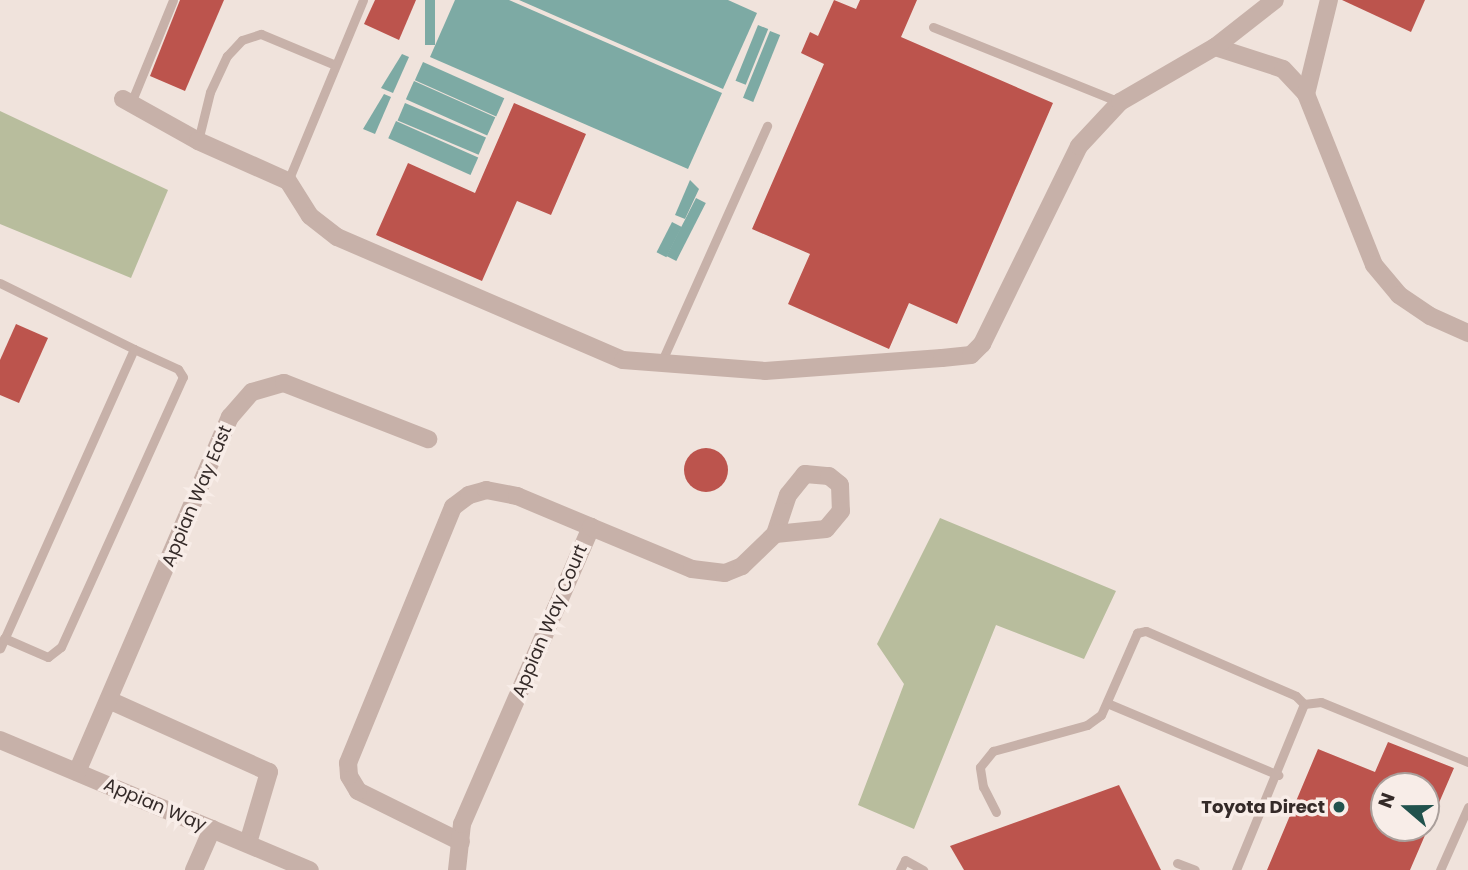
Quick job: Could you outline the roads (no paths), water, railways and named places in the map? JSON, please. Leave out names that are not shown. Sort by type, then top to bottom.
[{"type":"street","points":[[127,101],[198,141],[288,181],[310,216],[337,237],[624,360],[765,371],[971,355],[1001,312],[1079,146],[1120,102],[1216,47],[1275,0]]},
{"type":"street","points":[[1306,94],[1329,0]]},
{"type":"street","points":[[1216,47],[1283,69],[1306,94],[1374,265],[1399,295],[1430,316],[1468,333]]},
{"type":"street","name":"Appian Way East","points":[[77,772],[111,701],[230,417],[252,392],[284,383],[428,439]]},
{"type":"street","points":[[461,842],[358,791],[349,776],[348,763],[453,507],[469,495],[486,490],[517,496],[592,527]]},
{"type":"street","name":"Appian Way Court","points":[[457,870],[462,824],[592,527],[709,572],[742,566],[775,534]]},
{"type":"street","points":[[111,701],[269,772],[247,843]]},
{"type":"street","name":"Appian Way","points":[[0,740],[310,870]]},
{"type":"street","points":[[194,870],[212,829]]},
{"type":"lane","points":[[127,101],[173,0]]},
{"type":"lane","points":[[288,181],[333,64],[363,0]]},
{"type":"lane","points":[[933,27],[1120,102]]},
{"type":"lane","points":[[198,141],[210,92],[227,56],[242,40],[261,34],[333,64]]},
{"type":"lane","points":[[661,363],[767,127]]},
{"type":"lane","points":[[0,283],[178,369],[183,377],[61,647],[48,657],[4,638]]},
{"type":"lane","points":[[0,648],[134,349]]},
{"type":"lane","points":[[996,812],[983,787],[980,767],[993,751],[1087,725],[1101,715],[1137,633],[1146,631],[1296,696],[1304,704]]},
{"type":"lane","points":[[1304,704],[1321,702],[1468,762]]},
{"type":"lane","points":[[1107,703],[1278,775]]},
{"type":"lane","points":[[1236,870],[1278,775],[1304,704]]},
{"type":"lane","points":[[1440,870],[1468,807]]},
{"type":"lane","points":[[900,870],[905,860],[923,870]]},
{"type":"lane","points":[[1177,863],[1195,870]]},
{"type":"water","points":[[425,0],[435,0],[435,45],[425,45]]},
{"type":"water","points":[[455,0],[509,0],[722,93],[688,169],[430,57]]},
{"type":"water","points":[[519,0],[728,0],[757,13],[723,89]]},
{"type":"water","points":[[758,25],[768,29],[746,85],[736,81]]},
{"type":"water","points":[[770,31],[780,35],[753,102],[743,98]]},
{"type":"water","points":[[402,54],[409,57],[393,93],[381,88]]},
{"type":"water","points":[[423,62],[504,98],[496,116],[415,80]]},
{"type":"water","points":[[414,81],[495,117],[487,135],[406,99]]},
{"type":"water","points":[[384,94],[391,97],[375,134],[363,129]]},
{"type":"water","points":[[405,103],[486,137],[479,155],[398,120]]},
{"type":"water","points":[[396,121],[478,158],[470,175],[388,138]]},
{"type":"water","points":[[690,180],[699,189],[685,219],[675,215]]},
{"type":"water","points":[[696,198],[706,203],[676,261],[666,256]]},
{"type":"water","points":[[672,222],[682,227],[666,257],[657,252]]},
{"type":"place","name":"Toyota Direct","points":[[1339,807]]}]
